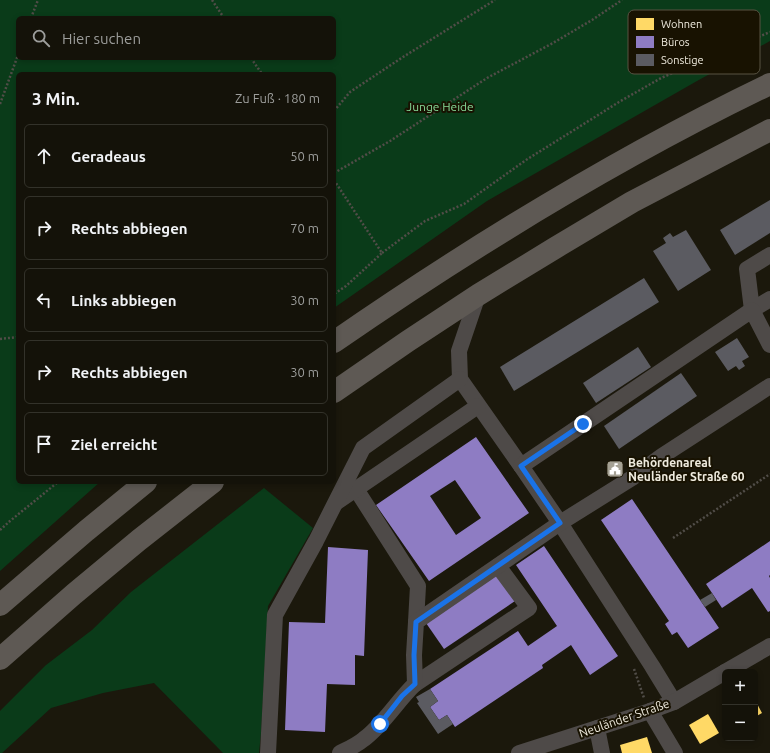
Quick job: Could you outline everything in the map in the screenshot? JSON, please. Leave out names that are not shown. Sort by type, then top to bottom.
[{"type":"highway","points":[[336,341],[455,261],[533,213],[612,167],[770,84]]},
{"type":"highway","points":[[336,391],[478,295],[632,202],[770,130]]},
{"type":"highway","points":[[0,605],[144,484]]},
{"type":"highway","points":[[0,659],[80,589],[210,484]]},
{"type":"street","points":[[770,255],[747,269],[752,310],[770,345]]},
{"type":"street","points":[[478,295],[459,351],[460,379],[560,523],[674,702]]},
{"type":"street","points":[[521,466],[770,299]]},
{"type":"street","points":[[268,753],[275,616],[336,503],[363,448],[460,379]]},
{"type":"street","points":[[416,622],[560,523],[632,478],[662,456],[770,386]]},
{"type":"street","points":[[336,503],[478,406]]},
{"type":"street","points":[[356,489],[418,586],[414,655],[415,684]]},
{"type":"street","points":[[340,753],[364,740],[380,724],[402,696],[415,684],[529,608],[498,566]]},
{"type":"street","name":"Neuländer Straße","points":[[730,669],[770,646]]},
{"type":"street","name":"Neuländer Straße","points":[[519,753],[674,702],[722,674]]},
{"type":"street","points":[[650,711],[675,753]]},
{"type":"street","points":[[597,728],[602,753]]},
{"type":"path","points":[[32,16],[38,0]]},
{"type":"path","points":[[212,0],[223,16]]},
{"type":"path","points":[[336,109],[350,92],[495,0]]},
{"type":"path","points":[[336,171],[390,141],[487,78],[553,43],[622,0]]},
{"type":"path","points":[[760,36],[770,32]]},
{"type":"path","points":[[0,104],[16,60]]},
{"type":"path","points":[[252,60],[261,72]]},
{"type":"path","points":[[336,293],[346,286],[382,254],[425,221],[464,204],[526,160],[619,102],[670,74]]},
{"type":"path","points":[[336,183],[382,254]]},
{"type":"path","points":[[0,339],[16,337]]},
{"type":"path","points":[[673,538],[770,474]]},
{"type":"path","points":[[0,530],[56,484]]},
{"type":"path","points":[[646,656],[633,667],[650,711]]},
{"type":"green space","name":"Junge Heide","points":[[0,0],[770,0],[770,41],[760,46],[760,10],[628,10],[628,74],[710,74],[487,201],[336,307],[336,72],[16,72],[16,484],[98,484],[0,571]]},
{"type":"green space","points":[[264,488],[313,528],[268,606],[259,753],[223,753],[154,683],[103,693],[51,708],[2,753],[0,753],[0,711],[46,665],[92,630],[131,592]]},
{"type":"building: Wohnen","points":[[758,706],[762,713],[758,715]]},
{"type":"building: Wohnen","points":[[708,714],[719,733],[700,744],[689,725]]},
{"type":"building: Wohnen","points":[[647,737],[652,753],[622,753],[620,745]]},
{"type":"building: Büros","points":[[476,437],[529,513],[429,581],[376,505]],"holes":[[[455,480],[481,518],[456,535],[430,496]]]},
{"type":"building: Büros","points":[[632,499],[719,628],[688,648],[677,632],[672,635],[665,624],[669,621],[601,520]]},
{"type":"building: Büros","points":[[770,541],[770,611],[768,612],[752,588],[722,608],[706,584]]},
{"type":"building: Büros","points":[[544,546],[618,656],[590,675],[571,645],[542,665],[543,668],[455,727],[447,715],[439,720],[430,707],[438,701],[430,689],[518,631],[528,646],[557,626],[516,565]]},
{"type":"building: Büros","points":[[328,547],[368,550],[364,656],[355,655],[355,685],[327,684],[325,732],[285,730],[289,622],[325,623]]},
{"type":"building: Büros","points":[[497,575],[515,601],[444,649],[426,623]]},
{"type":"building: Sonstige","points":[[770,200],[770,233],[735,255],[720,230]]},
{"type":"building: Sonstige","points":[[686,230],[711,270],[678,291],[653,251],[666,243],[663,238],[670,233],[673,237]]},
{"type":"building: Sonstige","points":[[644,278],[659,302],[514,391],[500,367]]},
{"type":"building: Sonstige","points":[[737,338],[749,357],[742,361],[745,366],[739,370],[736,366],[728,371],[715,352]]},
{"type":"building: Sonstige","points":[[638,347],[651,367],[596,403],[583,383]]},
{"type":"building: Sonstige","points":[[681,373],[697,396],[619,449],[604,426]]},
{"type":"building: Sonstige","points":[[712,593],[716,600],[705,607],[700,600]]},
{"type":"building: Sonstige","points":[[430,689],[438,701],[430,707],[439,720],[447,715],[453,724],[438,734],[417,703],[419,702],[416,697]]},
{"type":"place","name":"Behördenareal Neuländer Straße 60","points":[[615,469]]},
{"type":"route","points":[[380,724],[402,696],[415,684],[414,655],[416,622],[560,523],[521,466],[583,424]]}]
